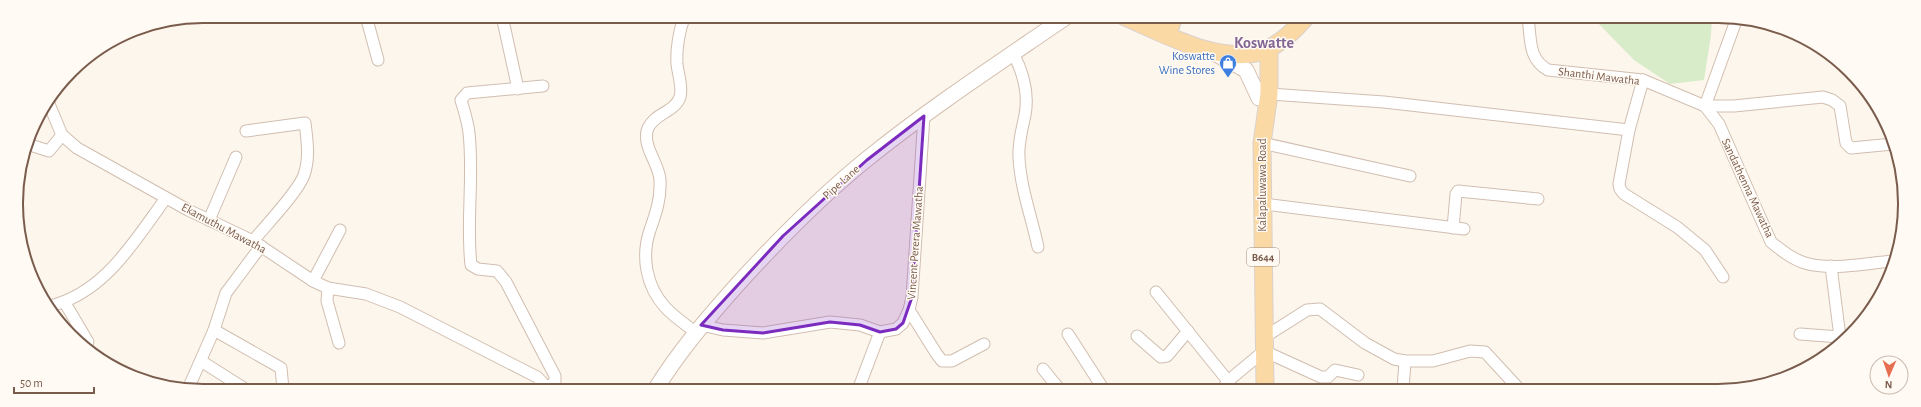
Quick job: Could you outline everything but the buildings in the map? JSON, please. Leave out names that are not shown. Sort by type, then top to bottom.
[{"type":"main road","points":[[1155,23],[1167,35],[1208,50],[1234,54],[1265,50],[1296,28],[1301,23]]},
{"type":"main road","points":[[1167,35],[1172,23]]},
{"type":"main road","name":"Kalapaluwawa Road","points":[[1265,50],[1264,96],[1259,109],[1264,124],[1262,143],[1264,204],[1265,384]]},
{"type":"street","points":[[368,23],[378,60]]},
{"type":"street","points":[[504,23],[518,89]]},
{"type":"street","points":[[683,23],[680,34],[677,62],[680,97],[675,106],[658,116],[651,124],[648,129],[646,140],[660,178],[660,196],[649,231],[646,248],[646,273],[652,289],[665,307],[698,328],[763,333],[830,322],[860,325],[880,332],[896,329],[903,323],[909,310]]},
{"type":"street","name":"Pipe Lane","points":[[659,384],[674,358],[698,328],[755,265],[808,212],[867,160],[924,116],[1057,23]]},
{"type":"street","name":"Shanthi Mawatha","points":[[1529,23],[1534,58],[1540,65],[1548,70],[1643,80],[1705,106]]},
{"type":"street","points":[[1735,24],[1705,106],[1734,106],[1823,97],[1832,100],[1840,106],[1846,143],[1851,148],[1888,144]]},
{"type":"street","points":[[1208,50],[1246,70],[1264,96],[1384,102],[1629,130]]},
{"type":"street","points":[[1013,54],[1022,72],[1025,90],[1025,114],[1019,136],[1019,158],[1038,247]]},
{"type":"street","points":[[1643,80],[1629,130],[1619,184],[1620,189],[1624,194],[1677,227],[1705,250],[1723,277]]},
{"type":"street","points":[[543,86],[467,93],[461,100],[469,131],[471,163],[469,250],[471,265],[473,268],[497,271],[506,282],[554,376],[554,382],[551,384]]},
{"type":"street","name":"Sandathenna Mawatha","points":[[1705,106],[1719,124],[1771,242],[1787,254],[1804,263],[1831,266],[1888,261]]},
{"type":"street","name":"Ekamuthu Mawatha","points":[[50,107],[62,135],[77,148],[166,198],[257,243],[313,281],[328,288],[366,294],[400,307],[537,377],[543,384]]},
{"type":"street","name":"Vincent Perera Mawatha","points":[[924,116],[912,297],[909,310],[942,361],[952,361],[984,344]]},
{"type":"street","points":[[190,384],[214,330],[226,293],[257,243],[304,175],[308,151],[305,123],[246,131]]},
{"type":"street","points":[[33,146],[49,151],[62,135]]},
{"type":"street","points":[[1262,143],[1410,176]]},
{"type":"street","points":[[208,220],[236,157]]},
{"type":"street","points":[[1264,204],[1458,228],[1456,194],[1458,192],[1538,199]]},
{"type":"street","points":[[54,305],[65,303],[79,295],[116,266],[166,198]]},
{"type":"street","points":[[313,281],[340,230]]},
{"type":"street","points":[[1831,266],[1842,334]]},
{"type":"street","points":[[328,288],[327,301],[339,343]]},
{"type":"street","points":[[1156,292],[1188,331],[1224,384]]},
{"type":"street","points":[[65,303],[88,342]]},
{"type":"street","points":[[1227,384],[1264,344],[1306,310],[1320,309],[1365,343],[1394,359],[1405,361],[1433,361],[1470,351],[1485,352],[1514,384]]},
{"type":"street","points":[[214,330],[281,368],[282,384]]},
{"type":"street","points":[[1137,336],[1161,357],[1167,356],[1188,331]]},
{"type":"street","points":[[860,384],[880,332]]},
{"type":"street","points":[[1068,334],[1100,384]]},
{"type":"street","points":[[1800,334],[1838,338]]},
{"type":"street","points":[[1264,344],[1321,377],[1328,377],[1335,370],[1358,375]]},
{"type":"street","points":[[201,361],[236,384]]},
{"type":"street","points":[[1403,384],[1405,361]]},
{"type":"street","points":[[1043,369],[1055,384]]},
{"type":"highlighted area","points":[[924,116],[912,297],[903,323],[896,329],[880,332],[860,325],[830,322],[763,333],[723,330],[701,325],[783,236],[867,160]]},
{"type":"green space","points":[[1598,23],[1712,23],[1704,80],[1670,84],[1634,60]]},
{"type":"place","name":"Koswatte Wine Stores","points":[[1228,78]]},
{"type":"district","name":"Koswatte","points":[[1264,43]]}]
